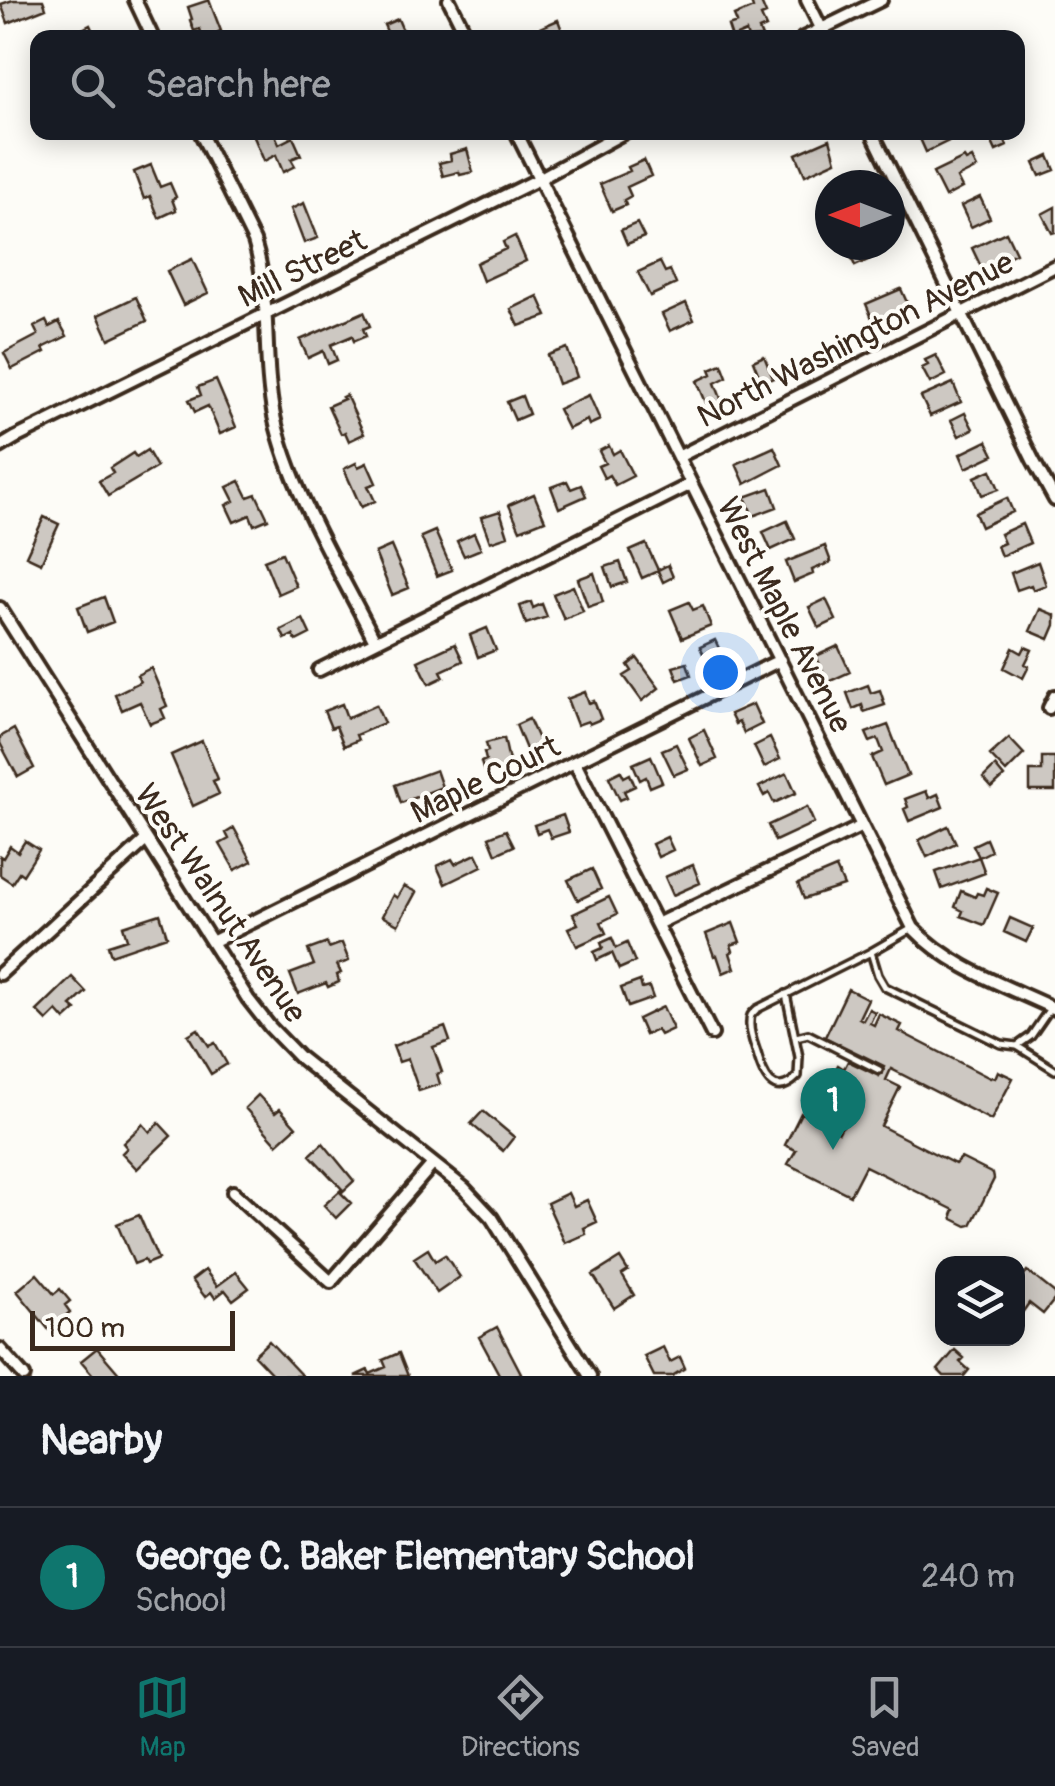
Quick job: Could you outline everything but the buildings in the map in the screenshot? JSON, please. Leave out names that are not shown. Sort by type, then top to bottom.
[{"type":"street","points":[[135,0],[149,30]]},
{"type":"street","points":[[450,0],[464,30]]},
{"type":"street","points":[[807,0],[822,30]]},
{"type":"street","points":[[828,30],[881,0]]},
{"type":"street","points":[[204,140],[254,241],[264,281],[274,416],[286,458],[375,641]]},
{"type":"street","name":"West Maple Avenue","points":[[520,140],[914,928],[937,949],[965,966],[1053,1008]]},
{"type":"street","name":"Mill Street","points":[[0,448],[610,140]]},
{"type":"street","points":[[876,140],[1055,500]]},
{"type":"street","name":"North Washington Avenue","points":[[678,456],[1055,266]]},
{"type":"street","points":[[319,670],[691,484]]},
{"type":"street","name":"West Walnut Avenue","points":[[0,608],[270,1027],[464,1188],[492,1218],[590,1376]]},
{"type":"street","name":"Maple Court","points":[[212,942],[780,660]]},
{"type":"street","points":[[575,763],[712,1034]]},
{"type":"street","points":[[657,924],[862,826]]},
{"type":"street","points":[[0,974],[146,840]]},
{"type":"street","points":[[233,1192],[331,1282],[433,1164]]},
{"type":"street","points":[[0,1348],[24,1376]]},
{"type":"lane","points":[[786,994],[799,1057],[798,1076],[790,1084],[780,1086],[770,1083],[763,1074],[749,1026],[750,1016],[757,1009],[786,994],[872,952],[914,928]]},
{"type":"lane","points":[[872,952],[885,987],[1001,1044],[1017,1046],[1055,1070]]},
{"type":"lane","points":[[1017,1046],[1031,1036],[1053,1008]]},
{"type":"lane","points":[[795,1038],[808,1034],[880,1070]]},
{"type":"place","name":"George C. Baker Elementary School","points":[[833,1150]]}]
